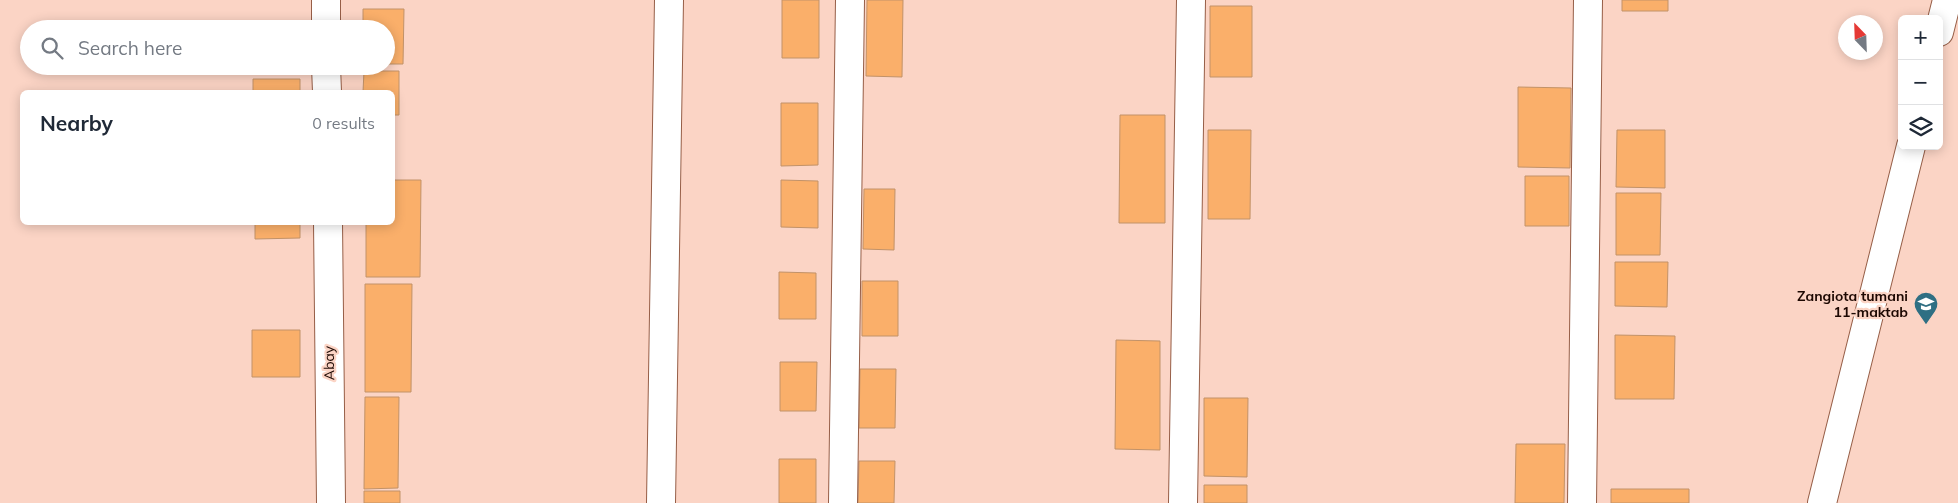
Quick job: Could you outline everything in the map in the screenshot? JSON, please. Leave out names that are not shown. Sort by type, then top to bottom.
[{"type":"street","points":[[326,0],[326,20]]},
{"type":"street","points":[[661,503],[668,0]]},
{"type":"street","points":[[843,503],[850,0]]},
{"type":"street","points":[[1183,503],[1191,0]]},
{"type":"street","points":[[1582,503],[1588,0]]},
{"type":"street","points":[[1943,16],[1947,0]]},
{"type":"street","points":[[326,75],[327,90]]},
{"type":"street","points":[[1822,503],[1910,150]]},
{"type":"street","name":"Abay","points":[[328,225],[330,503]]},
{"type":"building","points":[[782,0],[819,0],[819,58],[782,58]]},
{"type":"building","points":[[867,0],[903,0],[902,77],[866,76]]},
{"type":"building","points":[[1622,0],[1668,0],[1668,11],[1622,11]]},
{"type":"building","points":[[1210,6],[1252,6],[1252,77],[1210,77]]},
{"type":"building","points":[[363,9],[404,9],[403,64],[395,64],[395,20],[363,20]]},
{"type":"building","points":[[395,71],[399,71],[399,115],[395,115],[395,90],[363,90],[364,75],[395,75]]},
{"type":"building","points":[[253,79],[300,79],[300,90],[253,90]]},
{"type":"building","points":[[1518,87],[1571,88],[1570,168],[1518,167]]},
{"type":"building","points":[[781,103],[818,103],[818,165],[781,166]]},
{"type":"building","points":[[1120,115],[1165,115],[1165,223],[1119,223]]},
{"type":"building","points":[[1208,130],[1251,130],[1250,219],[1208,219]]},
{"type":"building","points":[[1617,130],[1665,130],[1665,188],[1616,187]]},
{"type":"building","points":[[1525,176],[1569,176],[1569,226],[1525,226]]},
{"type":"building","points":[[395,180],[421,180],[420,277],[366,277],[366,225],[395,225]]},
{"type":"building","points":[[781,180],[818,181],[818,228],[781,227]]},
{"type":"building","points":[[864,189],[895,189],[894,250],[863,249]]},
{"type":"building","points":[[1616,193],[1661,193],[1660,255],[1616,255]]},
{"type":"building","points":[[255,225],[300,225],[300,238],[255,239]]},
{"type":"building","points":[[1615,262],[1668,262],[1667,307],[1615,306]]},
{"type":"building","points":[[779,272],[816,273],[816,319],[779,319]]},
{"type":"building","points":[[862,281],[898,281],[898,336],[862,336]]},
{"type":"building","points":[[365,284],[412,284],[411,392],[365,392]]},
{"type":"building","points":[[252,330],[300,330],[300,377],[252,377]]},
{"type":"building","points":[[1615,335],[1675,336],[1674,399],[1615,399]]},
{"type":"building","points":[[1116,340],[1160,341],[1160,450],[1115,449]]},
{"type":"building","points":[[780,362],[817,362],[816,411],[780,411]]},
{"type":"building","points":[[860,369],[896,369],[895,428],[859,428]]},
{"type":"building","points":[[365,397],[399,397],[398,488],[364,489]]},
{"type":"building","points":[[1204,398],[1248,398],[1247,477],[1204,476]]},
{"type":"building","points":[[1516,444],[1565,444],[1564,503],[1515,503]]},
{"type":"building","points":[[779,459],[816,459],[816,503],[779,503]]},
{"type":"building","points":[[859,461],[895,461],[894,503],[858,503]]},
{"type":"building","points":[[1204,485],[1247,485],[1247,503],[1204,503]]},
{"type":"building","points":[[1611,489],[1689,489],[1689,503],[1611,503]]},
{"type":"building","points":[[364,491],[400,491],[400,503],[364,503]]},
{"type":"place","name":"Zangiota tumani 11-maktab","points":[[1926,325]]}]
